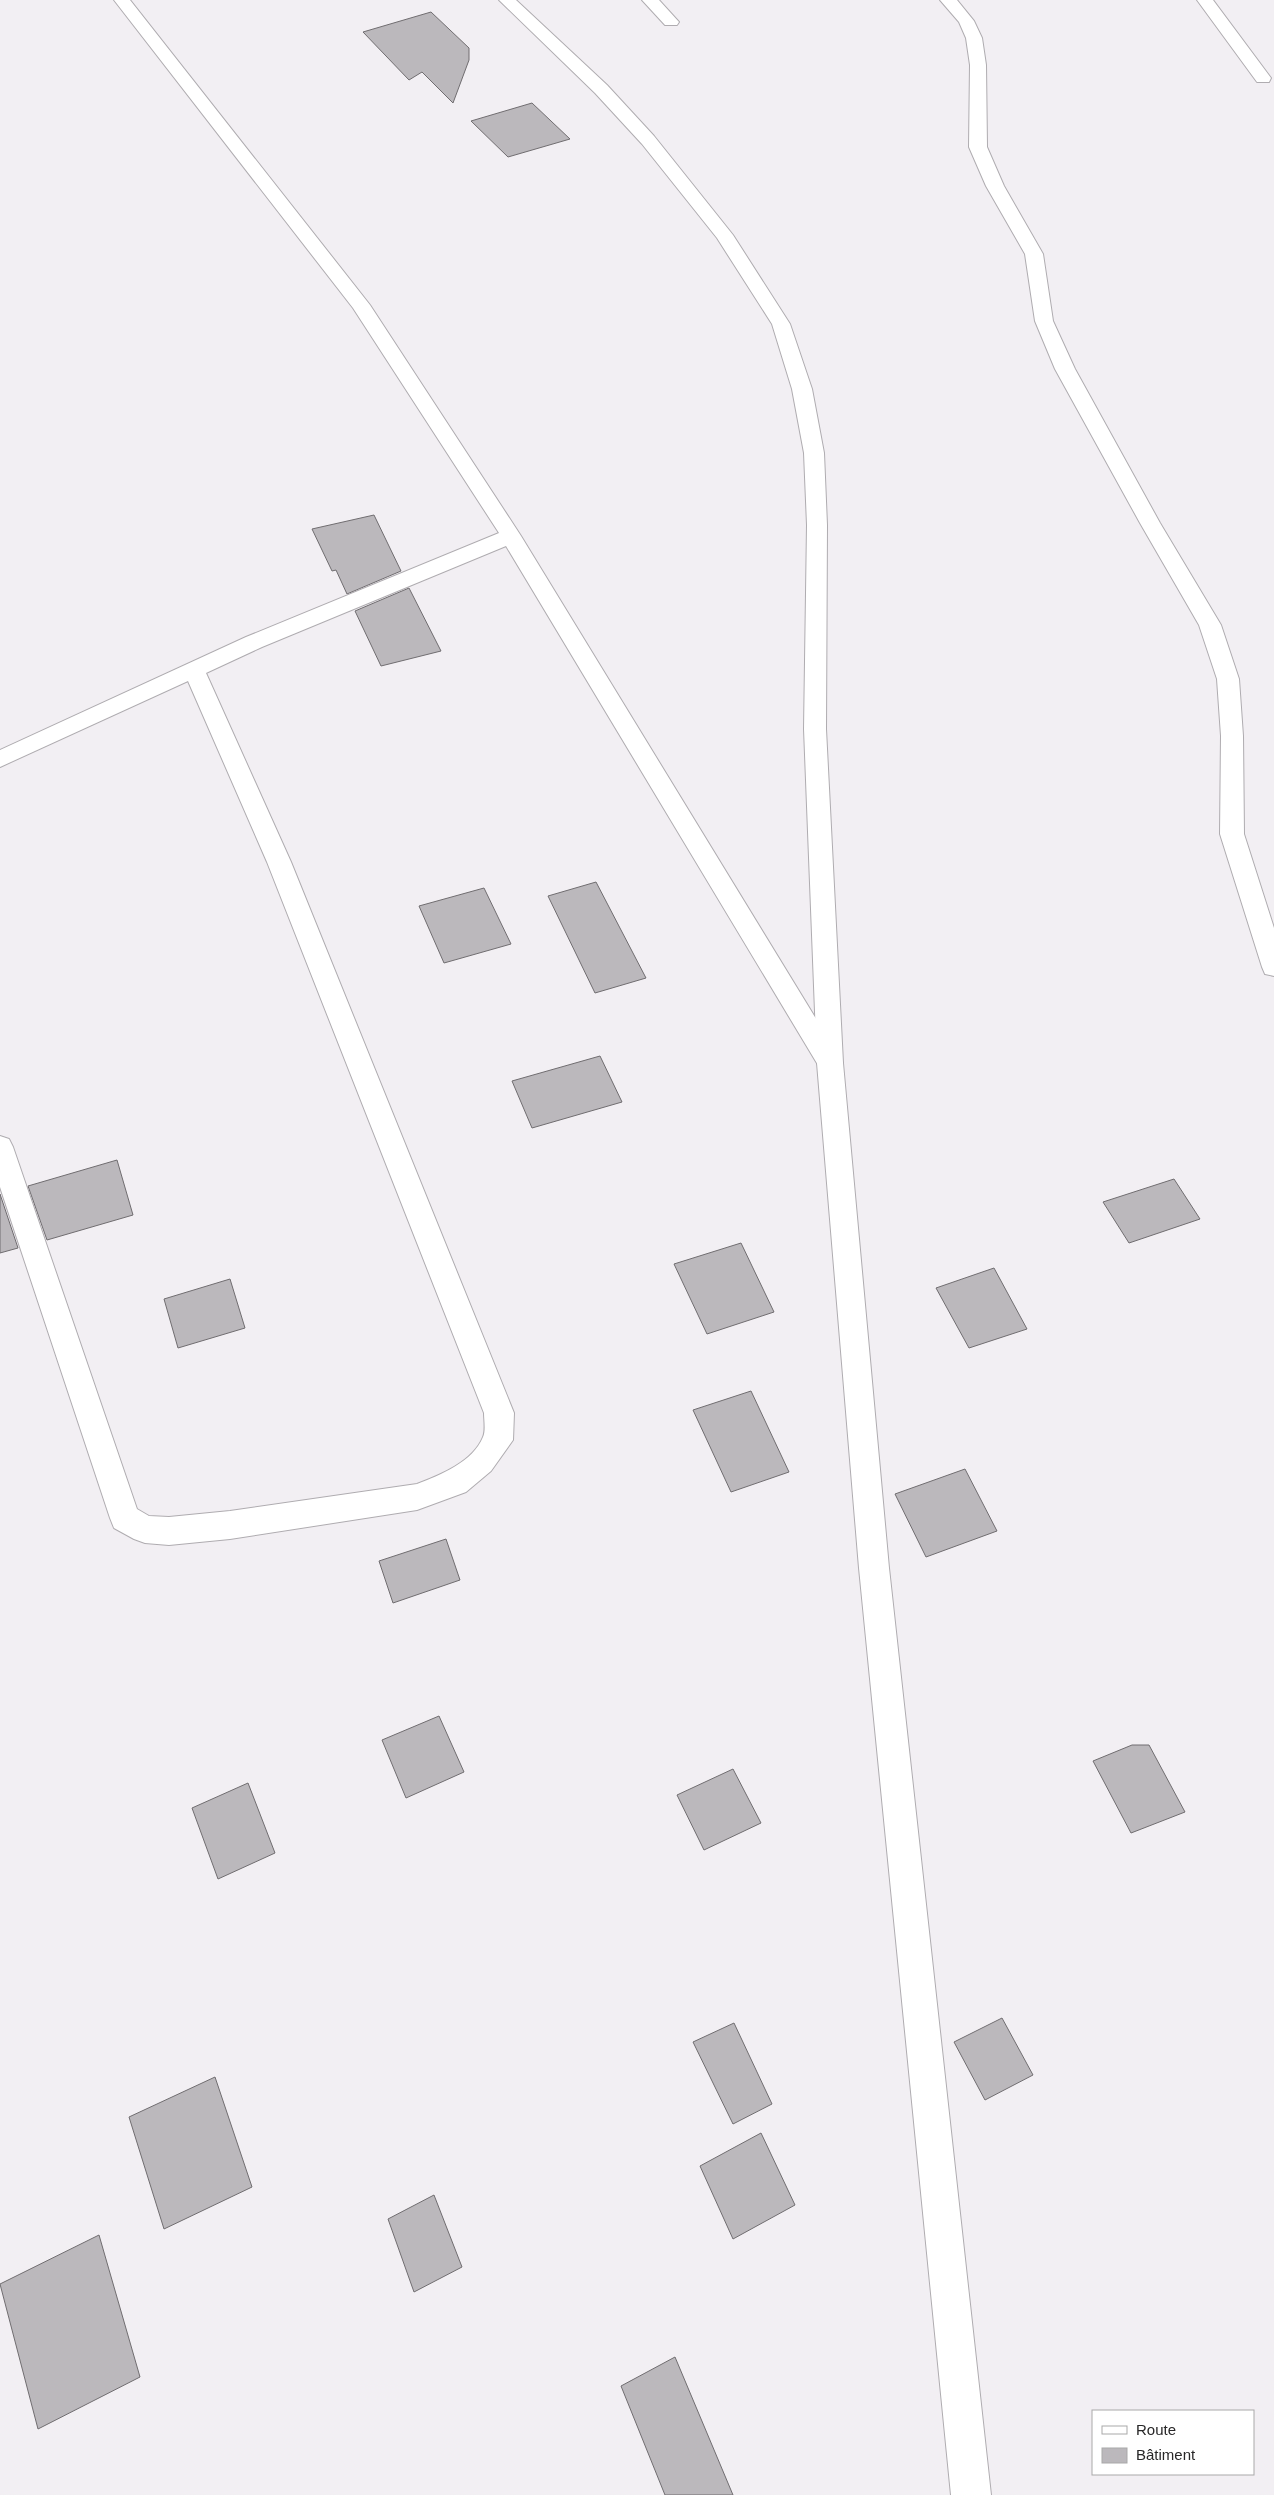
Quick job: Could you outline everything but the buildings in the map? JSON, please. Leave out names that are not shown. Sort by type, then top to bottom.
[{"type":"street","points":[[122,0],[361,305],[511,536],[830,1063]]},
{"type":"street","points":[[507,0],[600,89],[648,140],[724,235],[781,324],[802,389],[814,453],[817,525],[816,729],[830,1063],[874,1568],[970,2495]]},
{"type":"street","points":[[650,0],[672,22]]},
{"type":"street","points":[[948,0],[966,21],[974,38],[978,66],[978,148],[995,186],[1034,254],[1044,321],[1065,369],[1150,523],[1210,625],[1228,680],[1232,736],[1232,834],[1274,967]]},
{"type":"street","points":[[1205,0],[1262,78]]},
{"type":"street","points":[[0,759],[254,642],[511,536]]},
{"type":"street","points":[[0,1147],[125,1518],[145,1529],[169,1531],[230,1526],[417,1497],[455,1482],[481,1462],[498,1440],[499,1413],[276,853],[194,671]]}]
